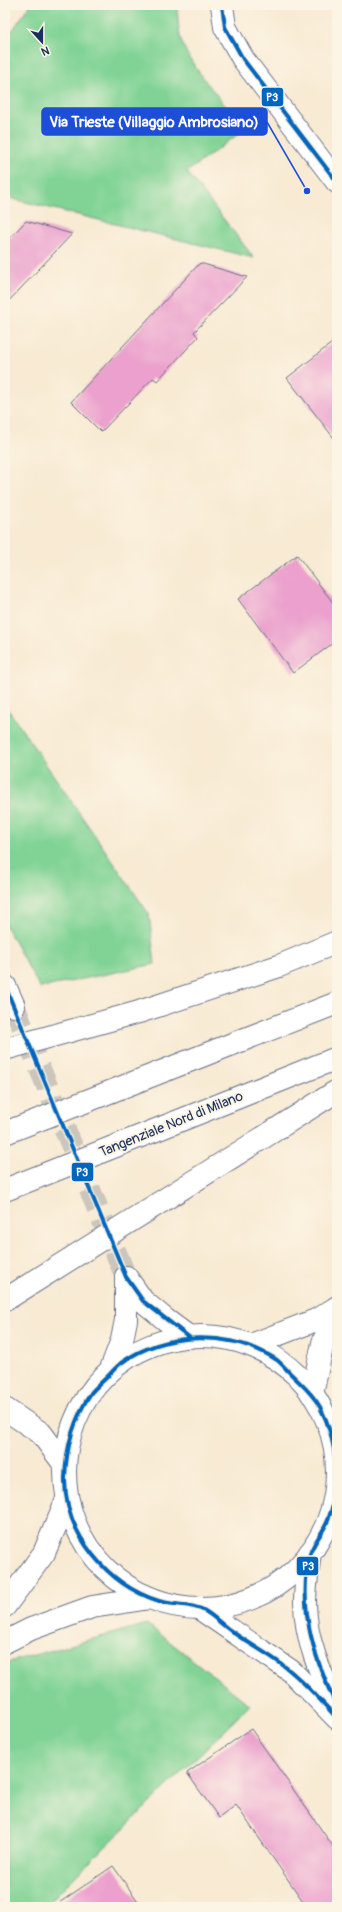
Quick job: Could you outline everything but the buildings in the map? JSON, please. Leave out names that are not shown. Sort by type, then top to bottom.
[{"type":"main road","points":[[222,5],[226,27],[243,59],[337,182]]},
{"type":"main road","points":[[5,1049],[139,1012],[279,966],[337,942]]},
{"type":"main road","points":[[5,986],[14,1006]]},
{"type":"main road","points":[[5,1133],[337,1003]]},
{"type":"main road","name":"Tangenziale Nord di Milano","points":[[5,1190],[337,1058]]},
{"type":"main road","points":[[5,1300],[337,1091]]},
{"type":"main road","points":[[111,1369],[122,1340],[126,1320],[126,1277],[143,1301],[189,1337]]},
{"type":"main road","points":[[251,1345],[316,1320],[337,1308]]},
{"type":"main road","points":[[312,1394],[318,1359],[328,1326],[337,1308]]},
{"type":"main road","points":[[209,1336],[251,1345],[273,1357],[292,1371],[312,1394],[325,1417],[332,1437],[336,1458],[337,1479],[334,1500],[328,1520],[310,1553],[292,1572],[270,1589],[236,1603],[218,1607],[199,1608],[174,1606],[150,1598],[131,1589],[114,1578],[99,1563],[86,1546],[76,1527],[67,1499],[64,1464],[68,1442],[74,1422],[88,1396],[111,1369],[128,1357],[151,1346],[167,1340],[209,1336]]},
{"type":"main road","points":[[5,1409],[41,1433],[64,1464]]},
{"type":"main road","points":[[5,1606],[44,1553],[67,1499]]},
{"type":"main road","points":[[310,1553],[305,1603],[309,1633],[313,1650],[324,1680],[337,1708]]},
{"type":"main road","points":[[5,1642],[31,1629],[92,1607],[150,1598]]},
{"type":"main road","points":[[199,1608],[291,1672],[337,1718]]},
{"type":"green space","points":[[30,5],[177,5],[180,36],[194,66],[245,129],[187,172],[254,258],[5,197],[5,41]]},
{"type":"green space","points":[[5,705],[149,914],[155,964],[40,988],[5,925]]},
{"type":"green space","points":[[147,1624],[250,1705],[44,1907],[5,1907],[5,1663]]},
{"type":"tunnel","points":[[14,1006],[126,1277]]},
{"type":"transit line","name":"P3","points":[[222,5],[225,27],[243,59],[337,182]]},
{"type":"transit line","name":"P3","points":[[5,986],[126,1277],[143,1301],[189,1337]]},
{"type":"transit line","name":"P3","points":[[337,1707],[322,1672],[307,1616],[306,1577],[310,1553],[328,1520],[335,1492],[336,1477],[334,1448],[326,1420],[320,1407],[307,1390],[277,1360],[259,1350],[240,1343],[219,1339],[199,1338],[178,1340],[139,1352],[121,1363],[91,1393],[80,1413],[72,1434],[67,1456],[65,1478],[67,1499],[72,1519],[81,1537],[92,1554],[107,1570],[123,1583],[140,1593],[159,1601],[200,1608],[205,1611],[231,1631],[284,1666],[312,1691],[337,1718]]},
{"type":"place","name":"Via Trieste (Villaggio Ambrosiano)","points":[[307,191]]}]
